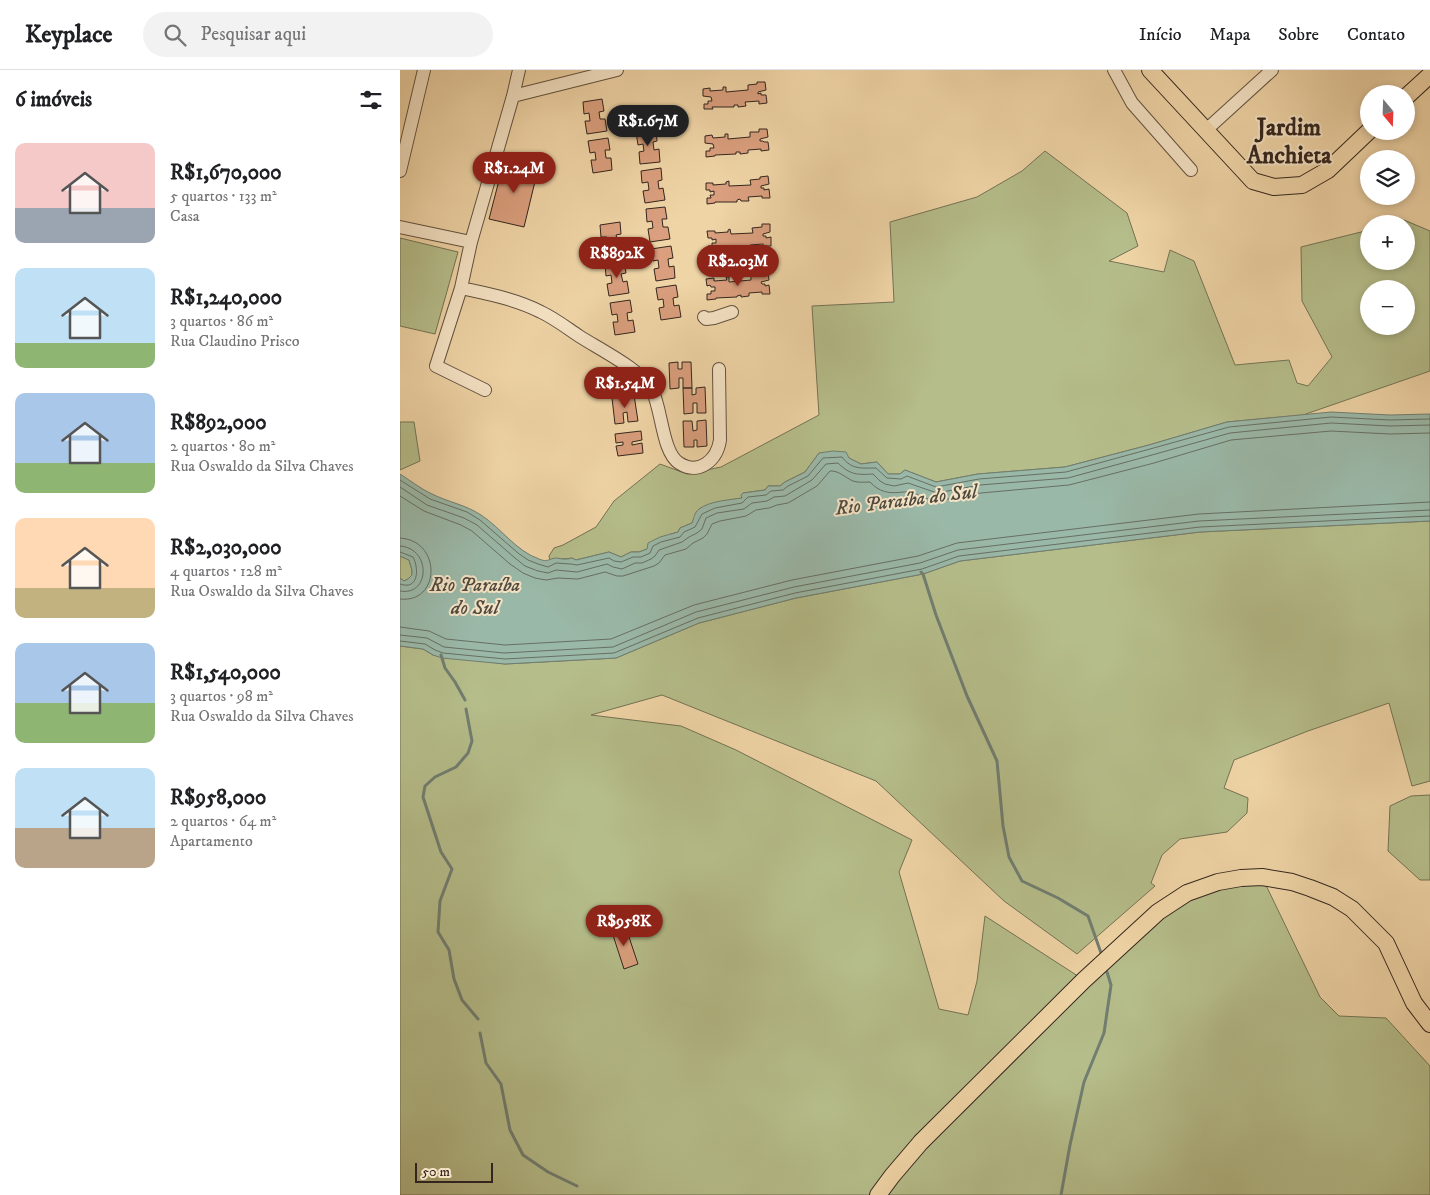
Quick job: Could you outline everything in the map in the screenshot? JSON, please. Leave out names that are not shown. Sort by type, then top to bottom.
[{"type":"main road","points":[[1150,70],[1253,181],[1274,187],[1302,184],[1328,170],[1360,140]]},
{"type":"main road","points":[[1415,89],[1430,75]]},
{"type":"main road","points":[[878,1195],[921,1142],[1084,980],[1158,912],[1187,893],[1218,882],[1262,877],[1292,882],[1333,897],[1352,908],[1386,943],[1414,1002],[1430,1024]]},
{"type":"street","points":[[400,171],[424,70]]},
{"type":"street","points":[[485,390],[436,366],[461,288],[471,242],[519,70]]},
{"type":"street","points":[[513,96],[617,70]]},
{"type":"street","points":[[1114,70],[1132,103],[1191,170]]},
{"type":"street","points":[[1206,131],[1272,70]]},
{"type":"street","points":[[400,227],[471,242]]},
{"type":"street","points":[[461,288],[498,296],[541,312],[643,378],[652,388],[658,404],[667,444],[672,456],[679,463],[688,467],[698,467],[706,464],[719,449],[719,369]]},
{"type":"street","points":[[704,317],[714,318],[732,312]]},
{"type":"green space","points":[[1045,151],[1127,213],[1138,246],[1109,261],[1164,272],[1170,250],[1194,261],[1235,365],[1289,360],[1297,383],[1308,386],[1332,357],[1302,301],[1301,247],[1360,232],[1360,270],[1415,270],[1415,225],[1430,231],[1430,371],[1303,415],[1227,422],[1065,467],[978,474],[936,482],[905,470],[900,474],[888,474],[877,462],[861,464],[849,458],[819,453],[805,472],[780,486],[768,486],[765,490],[743,493],[742,498],[713,503],[699,509],[692,523],[680,528],[678,532],[671,534],[647,549],[631,552],[621,557],[609,552],[576,560],[572,558],[550,560],[549,556],[554,548],[596,527],[614,501],[660,464],[687,474],[721,467],[819,415],[812,306],[894,302],[890,222],[977,197],[1022,171]]},
{"type":"green space","points":[[400,238],[458,252],[435,334],[400,326]]},
{"type":"green space","points":[[400,422],[414,422],[420,461],[400,470]]},
{"type":"green space","points":[[1430,521],[1430,781],[1412,786],[1389,703],[1308,731],[1234,760],[1224,788],[1248,798],[1247,813],[1227,832],[1180,839],[1162,855],[1151,883],[1155,886],[1077,954],[1004,901],[876,781],[662,695],[591,715],[681,726],[736,750],[912,840],[899,872],[939,1009],[968,1015],[977,981],[985,916],[1084,980],[1174,901],[1262,877],[1320,997],[1339,1016],[1386,1018],[1430,1066],[1430,1195],[400,1195],[400,646],[423,649],[433,655],[505,664],[616,658],[699,623],[796,598],[923,574],[960,561],[1200,532]]},
{"type":"green space","points":[[400,556],[409,560],[412,570],[412,575],[404,581],[400,578]]},
{"type":"green space","points":[[1430,795],[1430,880],[1420,880],[1388,851],[1390,806],[1411,796]]},
{"type":"water","name":"Rio Paraíba do Sul","points":[[1331,412],[1390,415],[1430,414],[1430,521],[1200,532],[960,561],[923,574],[796,598],[699,623],[616,658],[505,664],[442,658],[423,649],[400,646],[400,578],[404,581],[408,579],[412,575],[412,570],[409,560],[400,556],[400,474],[428,492],[481,515],[523,551],[539,559],[544,561],[557,558],[572,558],[576,560],[609,552],[621,557],[631,552],[647,549],[648,543],[660,537],[678,532],[680,528],[692,523],[696,512],[703,506],[719,501],[742,498],[741,495],[743,493],[765,490],[768,486],[780,486],[805,472],[819,453],[846,452],[849,458],[861,464],[877,462],[888,474],[900,474],[905,470],[936,482],[978,474],[1065,467],[1227,422]]},
{"type":"building","points":[[757,82],[765,82],[766,90],[758,92],[758,94],[766,95],[767,103],[759,104],[759,101],[745,102],[746,106],[738,107],[738,105],[734,105],[734,107],[704,109],[704,104],[712,101],[711,97],[703,96],[703,89],[710,88],[710,91],[723,90],[723,87],[726,87],[726,92],[748,90],[748,85],[757,84]]},
{"type":"building","points":[[602,99],[604,111],[599,112],[600,119],[605,119],[607,131],[587,134],[585,121],[590,121],[589,113],[584,114],[583,102]]},
{"type":"building","points":[[656,129],[657,141],[653,142],[654,150],[659,149],[660,162],[640,164],[639,152],[644,151],[643,144],[638,145],[636,132]]},
{"type":"building","points":[[759,129],[767,129],[768,137],[760,139],[760,141],[768,142],[769,150],[748,150],[748,153],[740,154],[740,152],[736,152],[736,154],[706,157],[706,151],[714,148],[713,144],[705,143],[705,136],[712,135],[713,138],[725,137],[725,134],[728,134],[728,139],[750,137],[750,132],[759,132]]},
{"type":"building","points":[[608,138],[610,150],[605,150],[606,158],[611,158],[612,170],[593,173],[591,160],[596,160],[595,152],[590,153],[588,141]]},
{"type":"building","points":[[504,161],[538,169],[524,227],[489,219]]},
{"type":"building","points":[[661,168],[662,180],[658,181],[659,189],[663,188],[665,200],[645,203],[643,191],[649,190],[648,182],[642,183],[641,171]]},
{"type":"building","points":[[768,176],[769,184],[761,186],[761,188],[764,188],[764,190],[769,189],[770,198],[762,198],[762,196],[748,197],[749,201],[741,201],[740,199],[737,202],[707,204],[707,198],[711,198],[710,195],[714,195],[714,191],[706,190],[706,183],[713,183],[713,185],[726,184],[729,181],[729,186],[751,185],[750,180]]},
{"type":"building","points":[[665,207],[667,219],[662,219],[663,227],[668,227],[670,239],[650,242],[648,229],[653,228],[652,221],[647,222],[646,209]]},
{"type":"building","points":[[620,222],[621,234],[616,235],[618,243],[622,242],[624,254],[604,257],[602,245],[607,244],[607,237],[601,237],[600,225]]},
{"type":"building","points":[[762,224],[770,224],[770,232],[763,234],[763,236],[766,236],[766,238],[771,237],[771,246],[764,246],[763,244],[750,245],[750,249],[742,249],[742,247],[738,248],[739,250],[730,249],[709,252],[708,246],[716,243],[716,239],[708,238],[707,231],[715,231],[715,233],[728,232],[730,229],[731,234],[753,233],[752,228],[762,227]]},
{"type":"building","points":[[671,246],[673,258],[668,259],[669,267],[674,266],[675,278],[656,281],[654,269],[659,268],[658,260],[653,261],[651,249]]},
{"type":"building","points":[[624,261],[626,273],[621,274],[623,282],[627,281],[629,293],[609,296],[607,284],[612,283],[611,275],[606,276],[605,264]]},
{"type":"building","points":[[760,272],[768,272],[769,280],[761,282],[765,286],[769,285],[770,294],[762,294],[762,292],[749,293],[749,296],[741,297],[741,295],[707,300],[707,294],[715,291],[715,287],[707,286],[706,279],[714,278],[714,281],[727,280],[726,277],[729,277],[729,282],[751,280],[751,276],[761,275]]},
{"type":"building","points":[[676,285],[678,297],[673,298],[674,306],[679,305],[681,317],[661,320],[659,308],[664,307],[663,299],[658,300],[656,288]]},
{"type":"building","points":[[630,300],[632,312],[627,313],[628,321],[633,320],[635,332],[615,335],[613,322],[618,322],[617,314],[612,315],[610,303]]},
{"type":"building","points":[[678,362],[678,369],[682,369],[682,362],[691,362],[692,388],[683,388],[683,378],[679,378],[679,388],[670,389],[669,363]]},
{"type":"building","points":[[705,387],[706,413],[697,413],[697,403],[693,403],[693,413],[684,414],[683,388],[692,388],[692,395],[696,394],[696,388]]},
{"type":"building","points":[[634,395],[638,421],[628,422],[627,412],[623,413],[624,423],[615,424],[612,398],[621,397],[622,404],[625,403],[624,397]]},
{"type":"building","points":[[706,420],[707,446],[697,447],[697,440],[694,440],[694,447],[684,447],[683,421],[692,421],[693,431],[697,430],[697,421]]},
{"type":"building","points":[[641,431],[642,440],[632,442],[632,445],[642,443],[643,453],[618,456],[616,446],[623,445],[623,442],[616,443],[615,434]]},
{"type":"building","points":[[625,925],[638,964],[624,969],[611,929]]},
{"type":"waterway","points":[[921,572],[967,696],[997,761],[1003,826],[1009,857],[1022,881],[1058,898],[1088,916],[1101,953]]},
{"type":"waterway","points":[[441,655],[445,668],[465,700]]},
{"type":"waterway","points":[[466,709],[472,741],[468,753],[456,767],[435,777],[425,786],[423,797],[441,852],[452,869],[440,901],[438,932],[449,950],[454,979],[462,1000],[478,1019]]},
{"type":"waterway","points":[[1061,1195],[1084,1082],[1104,1033],[1111,985],[1107,972]]},
{"type":"waterway","points":[[480,1033],[486,1063],[501,1084],[510,1130],[523,1155],[548,1172],[577,1186]]},
{"type":"district","name":"Jardim Anchieta","points":[[1289,141]]}]
